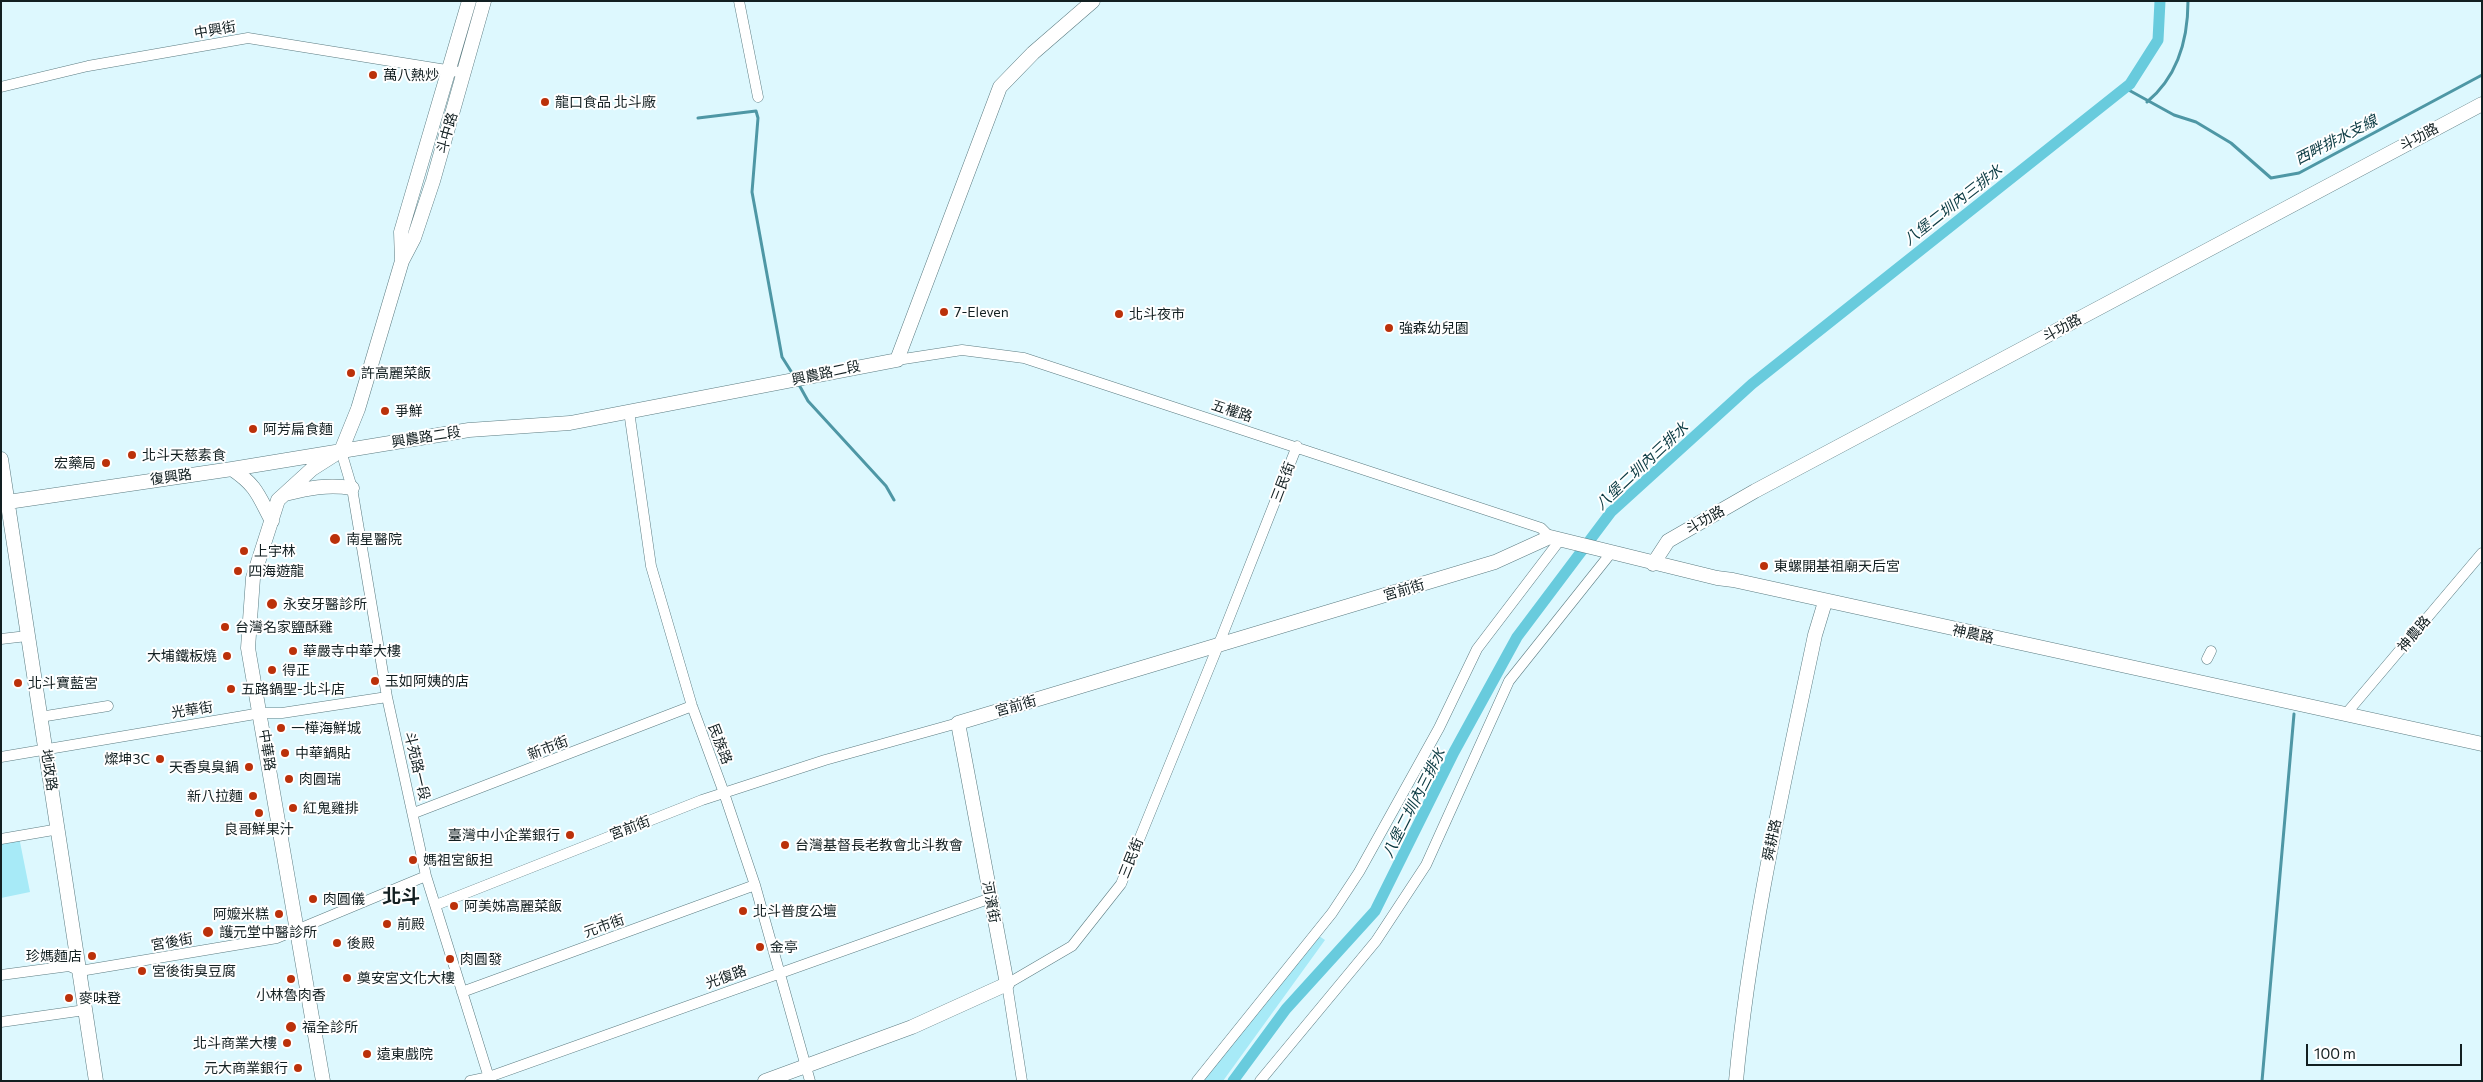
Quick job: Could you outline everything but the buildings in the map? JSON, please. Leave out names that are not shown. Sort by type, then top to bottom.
[{"type":"street","name":"斗中路","points":[[402,261],[401,232],[469,1]]},
{"type":"street","name":"斗中路","points":[[341,451],[358,409],[402,261],[414,238],[433,181],[484,1]]},
{"type":"street","points":[[739,1],[758,97]]},
{"type":"street","points":[[897,360],[1000,87],[1033,53],[1093,1]]},
{"type":"street","name":"中興街","points":[[1,87],[88,66],[248,38],[465,73]]},
{"type":"street","name":"斗功路","points":[[1653,564],[1668,541],[1755,491],[2482,104]]},
{"type":"street","name":"五權路","points":[[897,360],[962,350],[1024,358],[1297,446],[1542,528],[1558,539]]},
{"type":"street","name":"興農路二段","points":[[341,451],[469,430],[559,424],[897,360]]},
{"type":"street","name":"民族路","points":[[629,411],[651,566],[692,706],[755,885],[810,1081]]},
{"type":"street","name":"三民街","points":[[764,1081],[912,1027],[1007,984],[1072,946],[1121,884],[1297,446]]},
{"type":"street","name":"復興路","points":[[4,503],[341,451]]},
{"type":"street","name":"斗苑路一段","points":[[341,451],[352,488],[387,697],[414,813],[426,876],[490,1079]]},
{"type":"street","name":"中華路","points":[[324,1081],[261,713],[248,648],[248,623],[253,578],[282,495],[312,469],[341,451]]},
{"type":"street","name":"地政路","points":[[1,459],[4,503],[59,829],[96,1081]]},
{"type":"street","points":[[232,469],[249,480],[261,497],[272,521]]},
{"type":"street","points":[[282,495],[318,486],[335,485],[352,488]]},
{"type":"street","points":[[1197,1081],[1332,913],[1358,872],[1439,728],[1477,649],[1558,539],[1606,551],[1508,681],[1426,864],[1381,934],[1260,1081]]},
{"type":"street","name":"宮前街","points":[[436,905],[724,793],[825,760],[958,723],[1218,646],[1494,562],[1558,539]]},
{"type":"street","name":"神農路","points":[[1606,551],[1653,564],[1825,602],[2482,744]]},
{"type":"street","name":"神農路","points":[[2345,715],[2482,553]]},
{"type":"street","name":"舜耕路","points":[[1736,1081],[1743,1009],[1763,882],[1815,635],[1825,602]]},
{"type":"street","points":[[1,639],[27,636]]},
{"type":"street","name":"光華街","points":[[1,757],[261,713],[282,713],[387,697]]},
{"type":"street","points":[[40,717],[108,706]]},
{"type":"street","name":"新市街","points":[[414,813],[692,706]]},
{"type":"street","name":"河濱街","points":[[958,723],[1007,984],[1022,1081]]},
{"type":"street","points":[[1,838],[59,829]]},
{"type":"street","name":"宮後街","points":[[1,975],[69,966],[80,971],[277,938],[298,931],[426,876]]},
{"type":"street","name":"元市街","points":[[462,992],[755,885]]},
{"type":"street","name":"光復路","points":[[470,1081],[490,1079],[780,972],[991,898]]},
{"type":"street","points":[[1,1022],[85,1010]]},
{"type":"shaded area","points":[[19,837],[30,892],[1,898],[1,841]]},
{"type":"shaded area","points":[[1319,936],[1325,940],[1223,1081],[1198,1081]]},
{"type":"waterway","name":"八堡二圳內三排水","points":[[1233,1081],[1286,1009],[1375,911],[1454,752],[1517,637],[1611,512],[1752,384],[2130,84],[2158,40],[2160,1]]},
{"type":"waterway","points":[[2147,102],[2166,81],[2179,57],[2186,30],[2188,1]]},
{"type":"waterway","name":"西畔排水支線","points":[[2125,88],[2174,115],[2196,122],[2231,143],[2271,178],[2299,173],[2482,75]]},
{"type":"waterway","points":[[698,118],[756,111],[758,118],[752,192],[782,357],[794,376]]},
{"type":"waterway","points":[[798,383],[808,401],[886,486],[894,500]]},
{"type":"waterway","points":[[2262,1081],[2294,714]]},
{"type":"place","name":"萬八熱炒","points":[[373,75]]},
{"type":"place","name":"龍口食品 北斗廠","points":[[545,102]]},
{"type":"place","name":"7-Eleven","points":[[944,312]]},
{"type":"place","name":"北斗夜市","points":[[1119,314]]},
{"type":"place","name":"強森幼兒園","points":[[1389,328]]},
{"type":"place","name":"許高麗菜飯","points":[[351,373]]},
{"type":"place","name":"爭鮮","points":[[385,411]]},
{"type":"place","name":"阿芳扁食麵","points":[[253,429]]},
{"type":"place","name":"北斗天慈素食","points":[[132,455]]},
{"type":"place","name":"宏藥局","points":[[106,463]]},
{"type":"place","name":"南星醫院","points":[[335,539]]},
{"type":"place","name":"上宇林","points":[[244,551]]},
{"type":"place","name":"東螺開基祖廟天后宮","points":[[1764,566]]},
{"type":"place","name":"四海遊龍","points":[[238,571]]},
{"type":"place","name":"永安牙醫診所","points":[[272,604]]},
{"type":"place","name":"台灣名家鹽酥雞","points":[[225,627]]},
{"type":"place","name":"華嚴寺中華大樓","points":[[293,651]]},
{"type":"place","name":"大埔鐵板燒","points":[[227,656]]},
{"type":"place","name":"得正","points":[[272,670]]},
{"type":"place","name":"玉如阿姨的店","points":[[375,681]]},
{"type":"place","name":"北斗寶藍宮","points":[[18,683]]},
{"type":"place","name":"五路鍋聖-北斗店","points":[[231,689]]},
{"type":"place","name":"一樺海鮮城","points":[[281,728]]},
{"type":"place","name":"中華鍋貼","points":[[285,753]]},
{"type":"place","name":"燦坤3C","points":[[160,759]]},
{"type":"place","name":"天香臭臭鍋","points":[[249,767]]},
{"type":"place","name":"肉圓瑞","points":[[289,779]]},
{"type":"place","name":"新八拉麵","points":[[253,796]]},
{"type":"place","name":"紅鬼雞排","points":[[293,808]]},
{"type":"place","name":"良哥鮮果汁","points":[[259,813]]},
{"type":"place","name":"臺灣中小企業銀行","points":[[570,835]]},
{"type":"place","name":"台灣基督長老教會北斗教會","points":[[785,845]]},
{"type":"place","name":"媽祖宮飯担","points":[[413,860]]},
{"type":"place","name":"肉圓儀","points":[[313,899]]},
{"type":"place","name":"阿美姊高麗菜飯","points":[[454,906]]},
{"type":"place","name":"北斗普度公壇","points":[[743,911]]},
{"type":"place","name":"阿嬤米糕","points":[[279,914]]},
{"type":"place","name":"前殿","points":[[387,924]]},
{"type":"place","name":"護元堂中醫診所","points":[[208,932]]},
{"type":"place","name":"後殿","points":[[337,943]]},
{"type":"place","name":"金亭","points":[[760,947]]},
{"type":"place","name":"珍媽麵店","points":[[92,956]]},
{"type":"place","name":"肉圓發","points":[[450,959]]},
{"type":"place","name":"宮後街臭豆腐","points":[[142,971]]},
{"type":"place","name":"奠安宮文化大樓","points":[[347,978]]},
{"type":"place","name":"小林魯肉香","points":[[291,979]]},
{"type":"place","name":"麥味登","points":[[69,998]]},
{"type":"place","name":"福全診所","points":[[291,1027]]},
{"type":"place","name":"北斗商業大樓","points":[[287,1043]]},
{"type":"place","name":"遠東戲院","points":[[367,1054]]},
{"type":"place","name":"元大商業銀行","points":[[298,1068]]},
{"type":"district","name":"北斗","points":[[401,897]]}]
